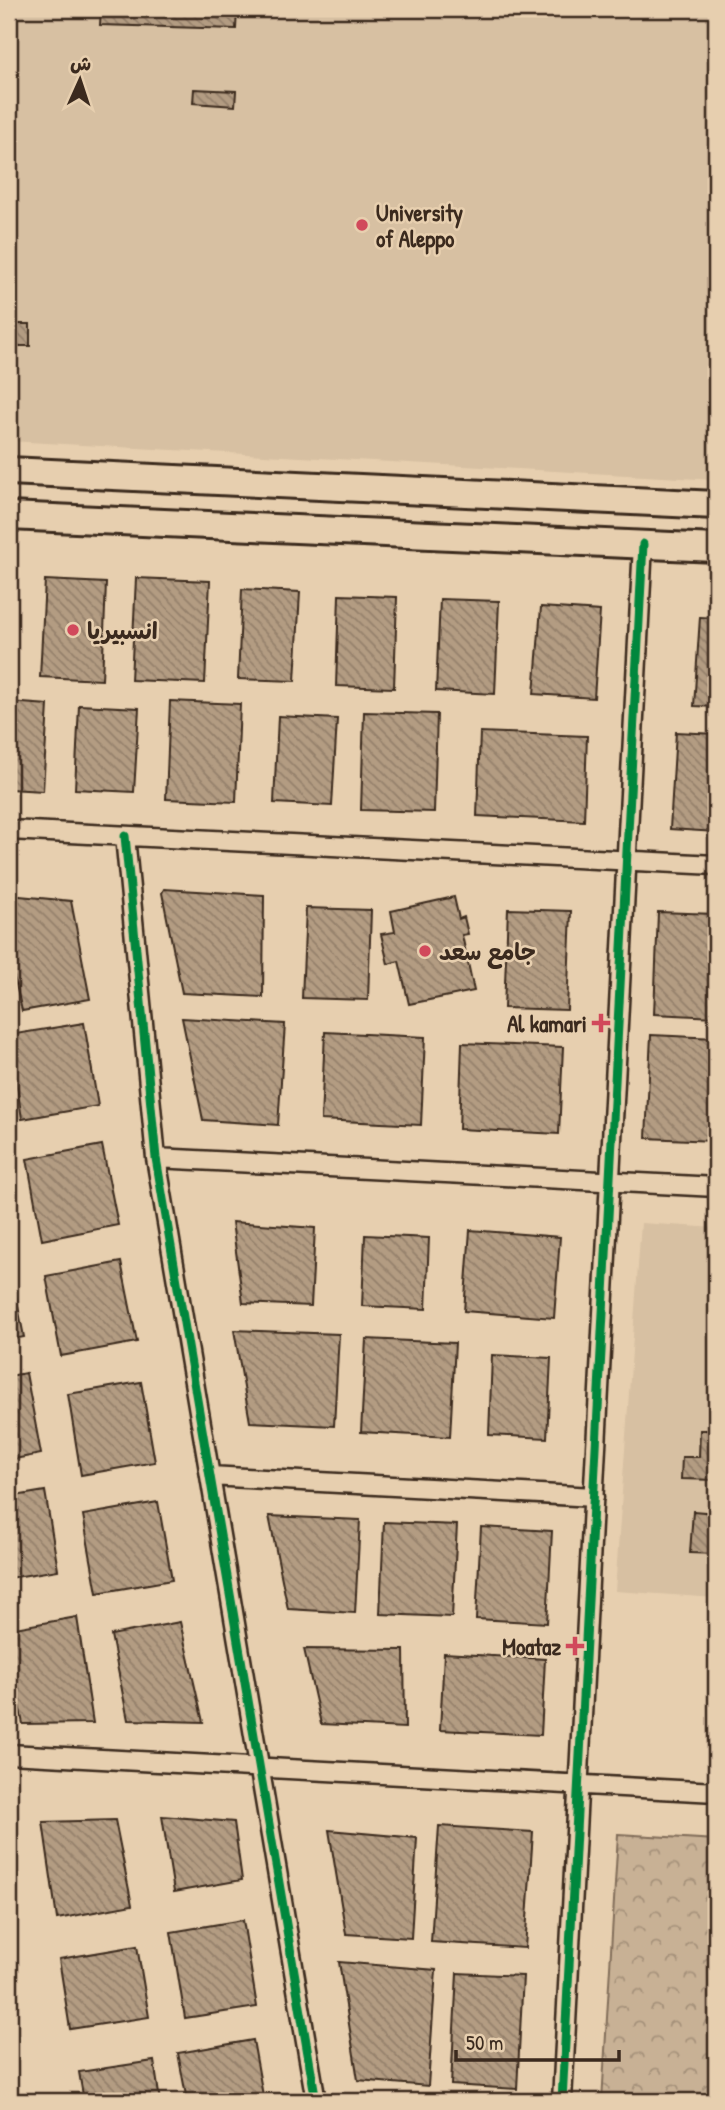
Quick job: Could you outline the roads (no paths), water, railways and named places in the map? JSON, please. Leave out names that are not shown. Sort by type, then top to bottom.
[{"type":"main road","points":[[9,471],[716,505]]},
{"type":"main road","points":[[9,516],[716,548]]},
{"type":"street","points":[[562,2101],[643,544]]},
{"type":"street","points":[[9,831],[716,865]]},
{"type":"street","points":[[125,836],[156,1158],[316,2101]]},
{"type":"street","points":[[156,1158],[716,1187]]},
{"type":"street","points":[[210,1476],[594,1497]]},
{"type":"street","points":[[9,1754],[716,1792]]},
{"type":"place","name":"University of Aleppo","points":[[362,225]]},
{"type":"place","name":"انسبيريا","points":[[73,630]]},
{"type":"place","name":"جامع سعد","points":[[425,951]]},
{"type":"place","name":"Al kamari","points":[[601,1023]]},
{"type":"place","name":"Moataz","points":[[575,1646]]}]
